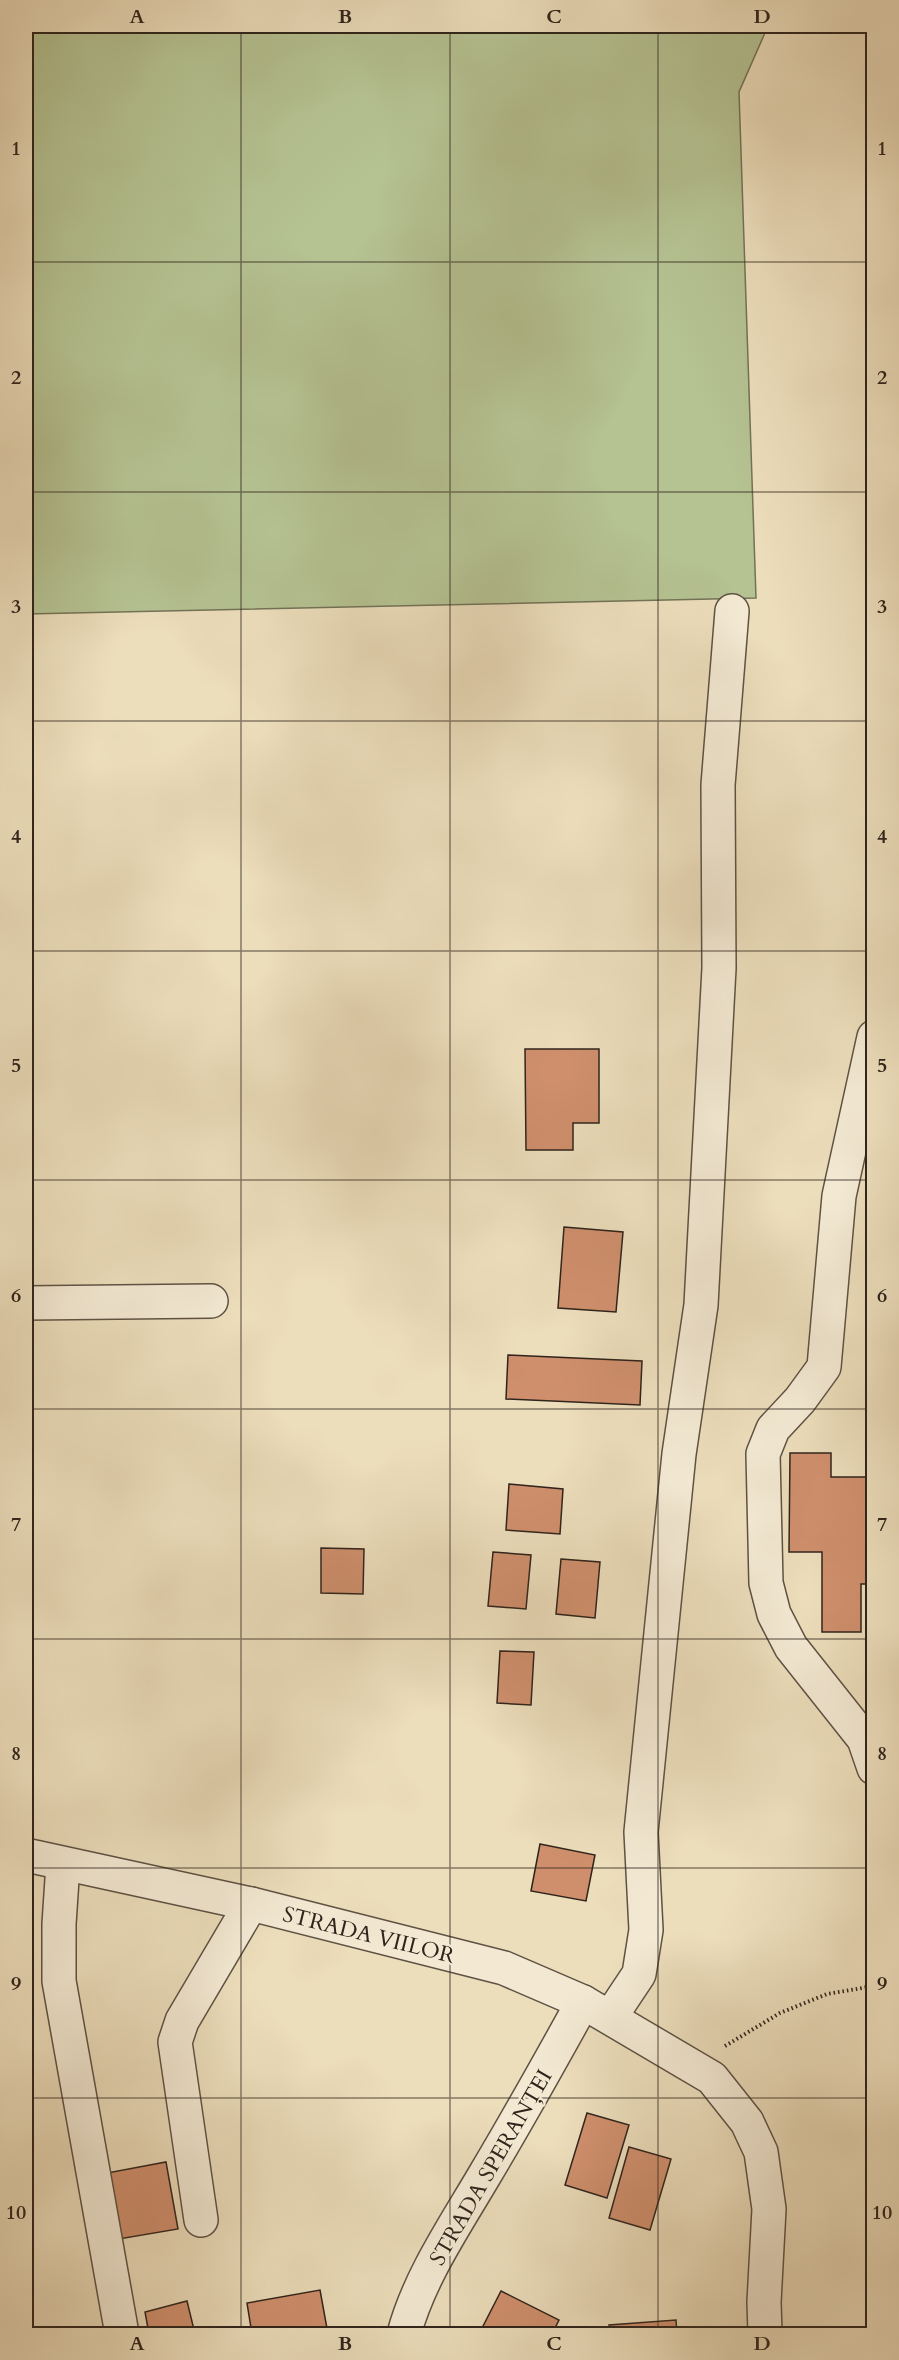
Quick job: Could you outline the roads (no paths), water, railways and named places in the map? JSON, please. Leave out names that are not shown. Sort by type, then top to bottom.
[{"type":"street","name":"STRADA SPERANȚEI","points":[[404,2334],[411,2308],[437,2256],[524,2110],[597,2009],[639,1974],[646,1930],[641,1832],[679,1454],[701,1305],[720,968],[718,785],[732,611]]},
{"type":"street","points":[[873,1037],[839,1196],[824,1368],[773,1430],[763,1454],[766,1583],[774,1614],[791,1647],[864,1739],[873,1768]]},
{"type":"street","points":[[26,1303],[211,1301]]},
{"type":"street","name":"STRADA VIILOR","points":[[26,1855],[251,1904],[504,1968],[597,2009],[712,2078],[747,2122],[761,2152],[769,2209],[764,2302],[765,2334]]},
{"type":"street","points":[[63,1864],[59,1924],[59,1981],[122,2334]]},
{"type":"street","points":[[201,2220],[175,2042],[182,2021],[251,1904]]}]
